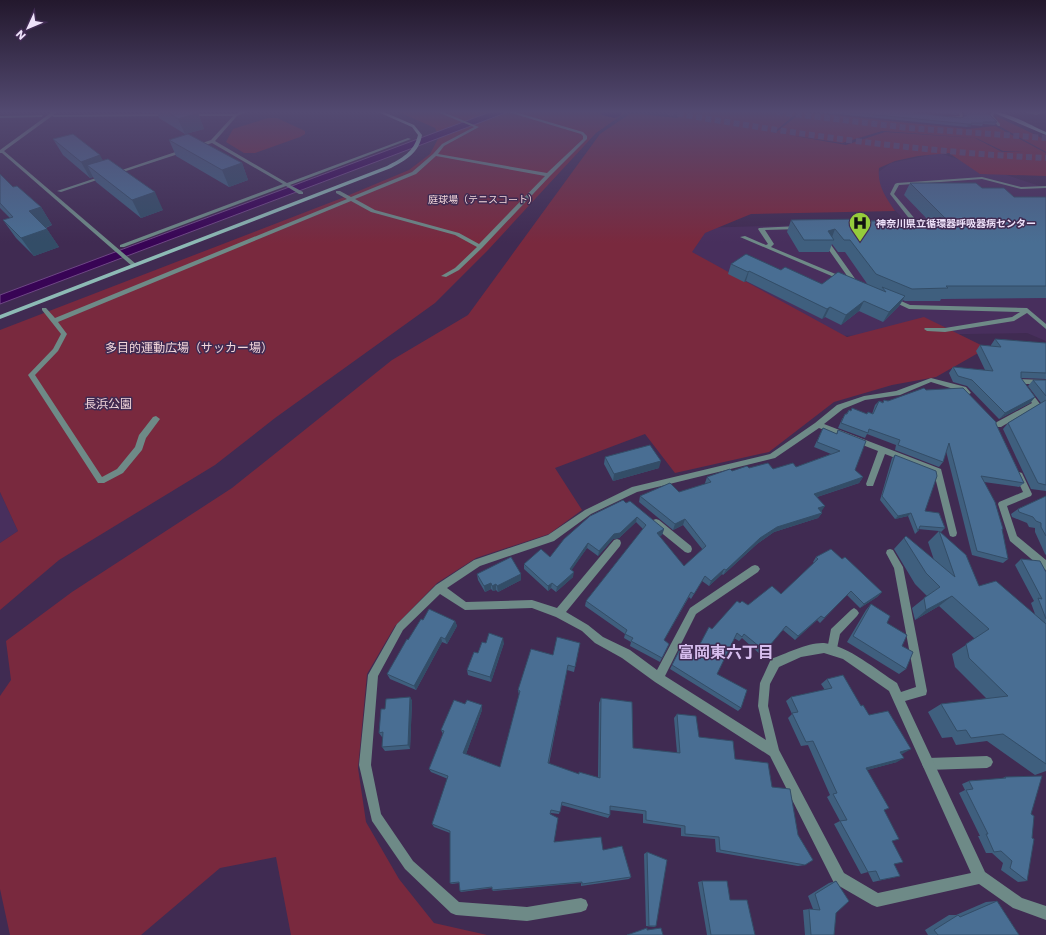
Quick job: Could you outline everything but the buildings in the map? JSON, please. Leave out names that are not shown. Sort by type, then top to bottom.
[{"type":"street","points":[[6,156],[134,265]]},
{"type":"street","points":[[59,191],[167,156]]},
{"type":"street","points":[[238,156],[301,193]]},
{"type":"street","points":[[122,246],[366,156]]},
{"type":"street","points":[[0,317],[389,167],[407,156]]},
{"type":"street","points":[[54,321],[414,173],[434,156]]},
{"type":"street","points":[[439,156],[548,175]]},
{"type":"street","points":[[444,276],[457,269],[480,247],[568,156]]},
{"type":"street","points":[[911,227],[919,227],[892,194],[898,184],[982,178],[1020,188],[1046,187]]},
{"type":"street","points":[[338,192],[372,211],[457,234],[480,247]]},
{"type":"street","points":[[767,247],[771,244],[761,229],[809,228]]},
{"type":"street","points":[[743,237],[865,288]]},
{"type":"street","points":[[827,243],[853,280],[851,282]]},
{"type":"street","points":[[887,297],[909,307],[1027,310],[1046,327]]},
{"type":"street","points":[[44,309],[64,334],[56,350],[31,375],[100,481],[120,471],[139,448],[142,437],[156,419]]},
{"type":"street","points":[[926,329],[945,330],[1014,318],[1027,310]]},
{"type":"street","points":[[581,906],[527,914],[456,908],[409,865],[376,817],[365,765],[373,675],[400,627],[439,588],[477,563],[551,538],[588,512],[625,498],[635,489],[772,456],[818,425],[840,407],[864,398],[898,393],[931,380],[963,389],[973,400]]},
{"type":"street","points":[[1000,435],[995,422],[1036,404],[1019,381],[1046,382]]},
{"type":"street","points":[[818,425],[938,471],[953,533]]},
{"type":"street","points":[[870,484],[883,449]]},
{"type":"street","points":[[1016,468],[1028,494],[1002,504],[1014,538],[1046,566]]},
{"type":"street","points":[[646,515],[688,549]]},
{"type":"street","points":[[559,613],[617,543]]},
{"type":"street","points":[[890,553],[898,567],[922,690],[898,698]]},
{"type":"street","points":[[659,678],[693,611],[754,569]]},
{"type":"street","points":[[439,588],[465,606],[532,604],[559,613],[585,628],[599,640],[626,654],[659,678],[774,752]]},
{"type":"street","points":[[832,650],[835,632],[854,613]]},
{"type":"street","points":[[980,877],[877,900],[839,878],[774,752],[763,706],[765,683],[775,663],[801,652],[824,648],[846,655],[893,687],[980,877],[1018,904],[1046,912]]},
{"type":"street","points":[[928,764],[987,762]]},
{"type":"shaded area","points":[[373,156],[393,156],[0,304],[0,295]]},
{"type":"shaded area","name":"神奈川県立循環器呼吸器病センター","points":[[926,156],[947,156],[1046,188],[1046,341],[1027,333],[835,336],[684,256],[664,229],[907,222],[877,193],[877,173],[891,163]]},
{"type":"shaded area","points":[[0,492],[18,531],[0,543]]},
{"type":"green space","name":"長浜公園","points":[[428,156],[575,156],[488,250],[435,303],[275,418],[215,465],[59,560],[0,610],[0,543],[18,531],[0,492],[0,330],[342,198],[409,170]]},
{"type":"green space","points":[[584,156],[922,156],[895,161],[879,168],[879,180],[881,186],[888,201],[895,211],[751,214],[705,233],[692,252],[847,337],[924,317],[987,348],[936,377],[892,385],[834,402],[769,452],[675,473],[645,434],[555,468],[582,510],[549,534],[476,558],[437,583],[395,626],[367,674],[358,768],[366,822],[399,879],[434,923],[487,935],[291,935],[276,857],[220,868],[141,935],[10,935],[0,889],[0,696],[11,680],[6,641],[72,592],[232,488],[392,360],[468,315]]},
{"type":"green space","points":[[953,156],[1046,156],[1046,176],[980,174]]},
{"type":"tunnel","points":[[1008,156],[1046,158]]},
{"type":"place","name":"神奈川県立循環器呼吸器病センター","points":[[860,242]]},
{"type":"district","name":"富岡東六丁目","points":[[726,652]]},
{"type":"park label","name":"庭球場（テニスコート）","points":[[483,199]]},
{"type":"park label","name":"多目的運動広場（サッカー場）","points":[[189,348]]}]
